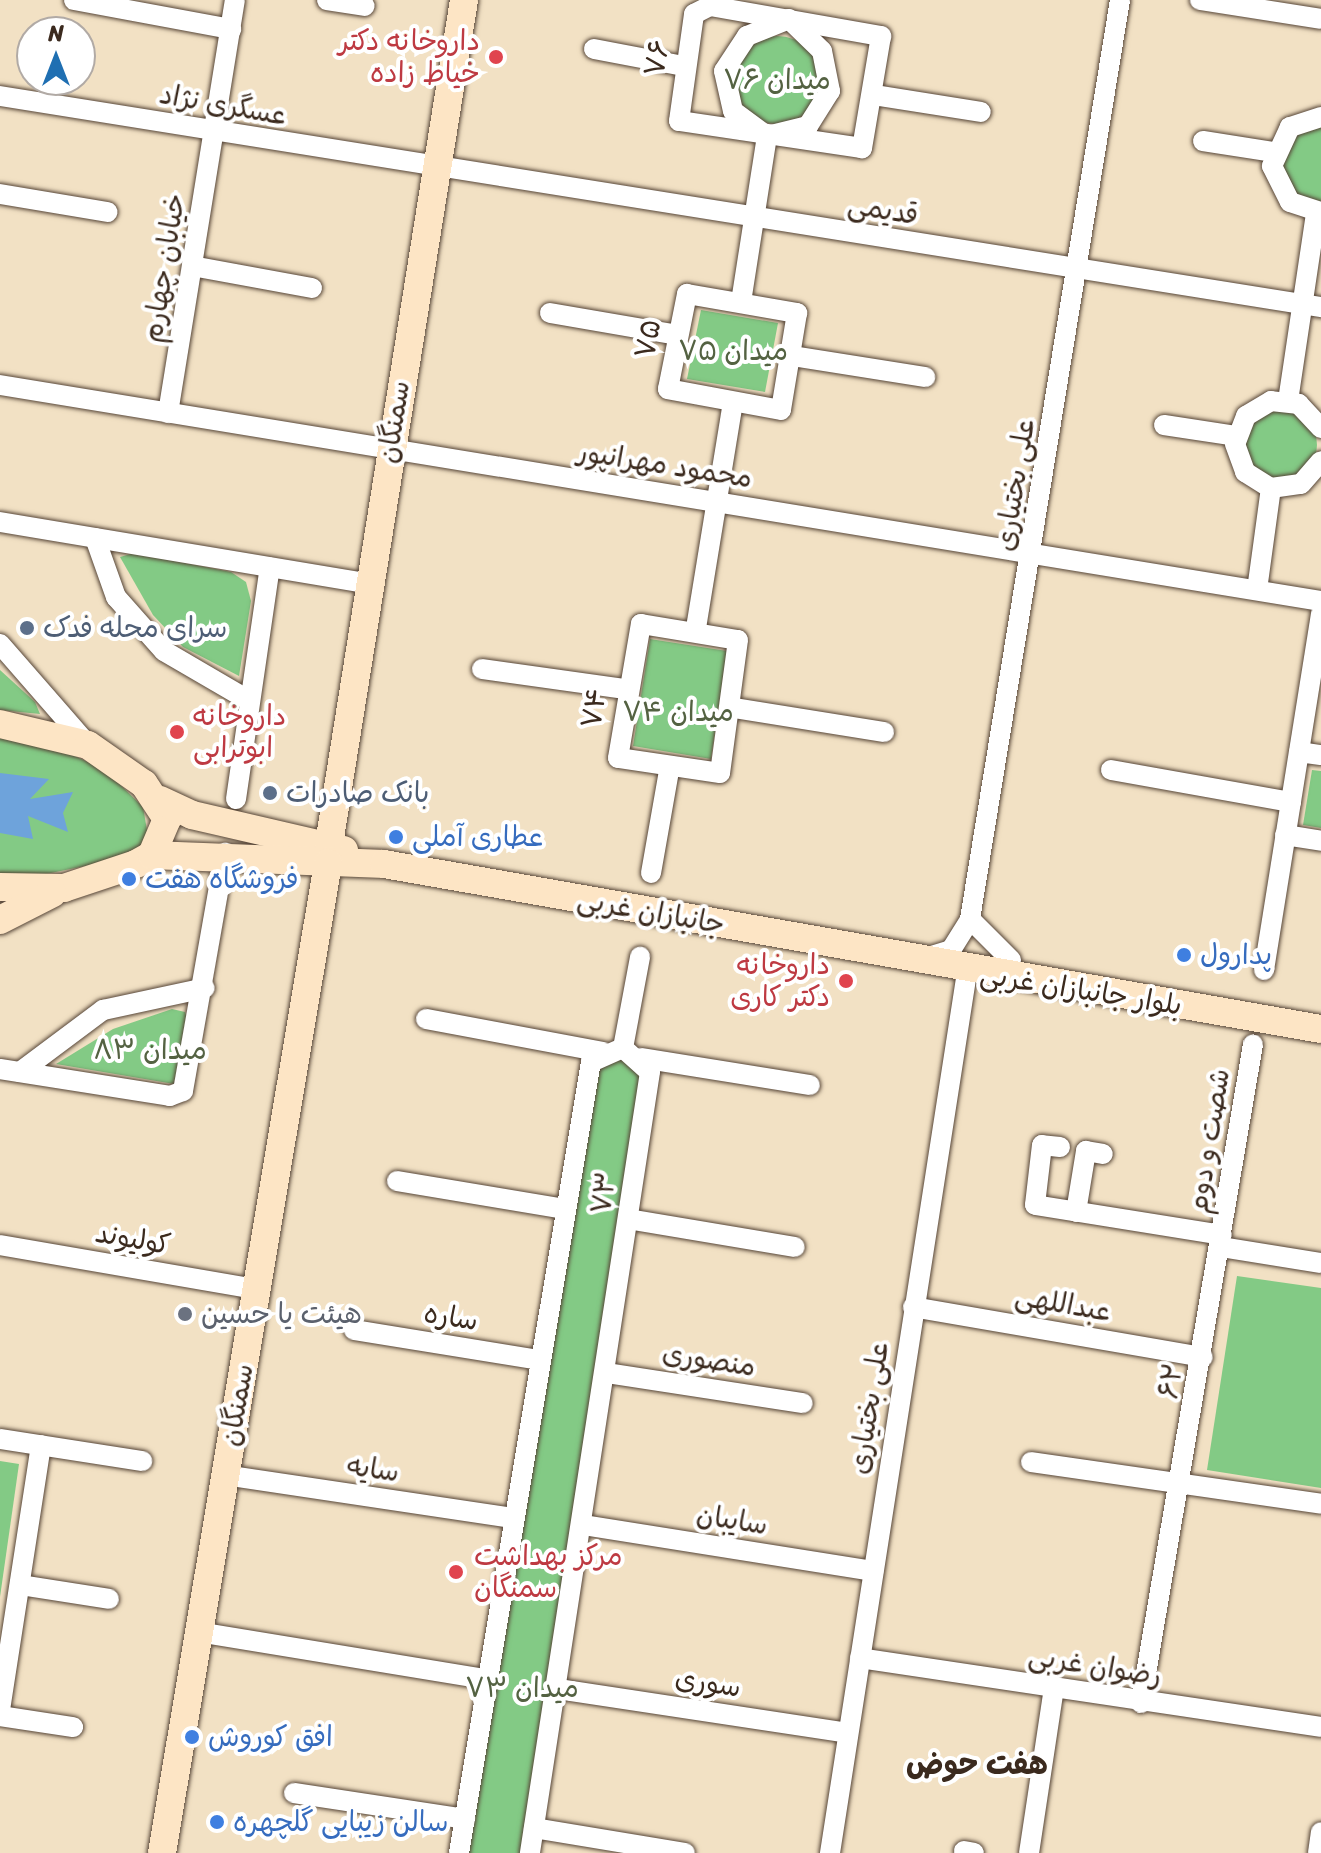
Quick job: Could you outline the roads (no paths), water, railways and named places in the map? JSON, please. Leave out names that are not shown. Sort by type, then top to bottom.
[{"type":"main road","name":"سمنگان","points":[[162,1853],[328,853],[464,0]]},
{"type":"main road","points":[[0,724],[88,745]]},
{"type":"main road","name":"جانبازان غربی","points":[[88,745],[160,800],[192,815],[328,853],[919,960],[967,972]]},
{"type":"main road","points":[[152,855],[165,834],[160,800]]},
{"type":"main road","name":"جانبازان غربی","points":[[0,920],[64,888],[152,855],[328,853]]},
{"type":"main road","points":[[0,887],[64,888]]},
{"type":"main road","name":"بلوار جانبازان غربی","points":[[1321,1011],[1011,960],[978,957],[967,972],[1321,1029]]},
{"type":"street","points":[[74,0],[231,29]]},
{"type":"street","name":"خیابان چهارم","points":[[168,413],[235,0]]},
{"type":"street","points":[[327,0],[365,6]]},
{"type":"street","name":"علی بختیاری","points":[[970,919],[1033,553],[1120,0]]},
{"type":"street","points":[[1200,0],[1321,19]]},
{"type":"street","name":"۷۶","points":[[701,8],[791,10],[881,36],[874,95],[862,148],[679,121],[683,66],[701,8]]},
{"type":"street","name":"۷۶","points":[[767,136],[808,126],[830,91],[822,51],[791,10]]},
{"type":"street","name":"۷۶","points":[[767,136],[733,111],[724,71],[747,36],[791,10]]},
{"type":"street","points":[[594,49],[683,66]]},
{"type":"street","points":[[874,95],[981,112]]},
{"type":"street","name":"عسگری نژاد","points":[[0,96],[436,170]]},
{"type":"street","points":[[1288,401],[1312,305],[1318,212],[1280,192],[1274,152],[1290,127],[1321,117]]},
{"type":"street","points":[[741,302],[767,136]]},
{"type":"street","points":[[1203,141],[1274,152]]},
{"type":"street","name":"قدیمی","points":[[436,170],[1312,305]]},
{"type":"street","points":[[0,194],[108,212]]},
{"type":"street","points":[[192,266],[312,288]]},
{"type":"street","name":"۷۵","points":[[687,294],[741,302],[797,313],[781,410],[668,389],[687,294]]},
{"type":"street","points":[[550,313],[677,335]]},
{"type":"street","points":[[792,356],[925,377]]},
{"type":"street","name":"محمود مهرانپور","points":[[0,385],[1321,601]]},
{"type":"street","points":[[1321,428],[1310,412],[1288,401],[1257,406],[1237,436],[1245,472],[1271,488],[1301,484],[1321,461]]},
{"type":"street","points":[[696,628],[733,403]]},
{"type":"street","points":[[1164,425],[1237,436]]},
{"type":"street","points":[[1257,590],[1271,488]]},
{"type":"street","points":[[0,522],[369,584]]},
{"type":"street","points":[[95,538],[116,597],[164,651],[250,701]]},
{"type":"street","points":[[236,799],[270,567]]},
{"type":"street","points":[[1264,970],[1321,614]]},
{"type":"street","name":"۷۴","points":[[641,624],[696,628],[738,640],[734,708],[720,773],[669,771],[618,758],[625,689],[641,624]]},
{"type":"street","points":[[0,644],[88,745]]},
{"type":"street","points":[[482,669],[625,689]]},
{"type":"street","points":[[734,708],[884,732]]},
{"type":"street","points":[[1299,752],[1321,755]]},
{"type":"street","points":[[1111,770],[1291,802]]},
{"type":"street","points":[[651,873],[669,771]]},
{"type":"street","points":[[1285,835],[1321,841]]},
{"type":"street","points":[[10,1070],[170,1096],[183,1091],[205,988],[225,853]]},
{"type":"street","points":[[919,960],[951,950],[970,919],[1011,960]]},
{"type":"street","points":[[622,1052],[640,957]]},
{"type":"street","name":"علی بختیاری","points":[[830,1853],[967,972]]},
{"type":"street","points":[[10,1070],[103,1010],[205,988]]},
{"type":"street","points":[[426,1019],[810,1085]]},
{"type":"street","name":"شصت و دوم","points":[[1221,1241],[1253,1044]]},
{"type":"street","name":"۷۳","points":[[459,1853],[591,1062],[622,1052],[650,1072],[558,1689],[530,1853]]},
{"type":"street","points":[[1060,1147],[1042,1145],[1035,1205],[1321,1263]]},
{"type":"street","points":[[1076,1212],[1086,1151],[1103,1154]]},
{"type":"street","points":[[397,1181],[565,1209]]},
{"type":"street","points":[[628,1219],[795,1247]]},
{"type":"street","name":"۶۲","points":[[1182,1486],[1221,1241]]},
{"type":"street","name":"کولیوند","points":[[0,1245],[256,1289]]},
{"type":"street","name":"عبداللهی","points":[[913,1307],[1203,1357]]},
{"type":"street","name":"ساره","points":[[354,1330],[539,1360]]},
{"type":"street","name":"منصوری","points":[[606,1373],[803,1403]]},
{"type":"street","points":[[0,1439],[142,1461]]},
{"type":"street","points":[[41,1445],[0,1713],[73,1727]]},
{"type":"street","points":[[1031,1462],[1321,1504]]},
{"type":"street","name":"سایه","points":[[225,1475],[513,1518]]},
{"type":"street","points":[[1141,1703],[1182,1486]]},
{"type":"street","name":"سایبان","points":[[583,1525],[873,1571]]},
{"type":"street","points":[[20,1585],[109,1599]]},
{"type":"street","points":[[198,1632],[486,1679]]},
{"type":"street","name":"رضوان غربی","points":[[860,1658],[1141,1703],[1321,1727]]},
{"type":"street","points":[[1029,1853],[1054,1688]]},
{"type":"street","name":"سوری","points":[[558,1689],[848,1733]]},
{"type":"street","points":[[294,1793],[465,1819]]},
{"type":"street","points":[[534,1828],[685,1853]]},
{"type":"street","points":[[1318,1853],[1321,1832]]},
{"type":"water","points":[[0,773],[49,779],[30,799],[73,792],[63,813],[68,832],[28,816],[33,839],[0,833]]},
{"type":"place","name":"داروخانه دکتر خیاط زاده","points":[[496,57]]},
{"type":"place","name":"سرای محله فدک","points":[[27,628]]},
{"type":"place","name":"داروخانه ابوترابی","points":[[177,732]]},
{"type":"place","name":"بانک صادرات","points":[[270,793]]},
{"type":"place","name":"عطاری آملی","points":[[396,837]]},
{"type":"place","name":"فروشگاه هفت","points":[[129,879]]},
{"type":"place","name":"پدارول","points":[[1184,955]]},
{"type":"place","name":"داروخانه دکتر کاری","points":[[846,981]]},
{"type":"place","name":"هیئت یا حسین","points":[[185,1314]]},
{"type":"place","name":"مرکز بهداشت سمنگان","points":[[456,1572]]},
{"type":"place","name":"افق کوروش","points":[[192,1737]]},
{"type":"place","name":"سالن زیبایی گلچهره","points":[[217,1822]]},
{"type":"district","name":"هفت حوض","points":[[977,1764]]},
{"type":"park label","name":"میدان ۷۶","points":[[777,80]]},
{"type":"park label","name":"میدان ۷۵","points":[[733,351]]},
{"type":"park label","name":"میدان ۷۴","points":[[678,712]]},
{"type":"park label","name":"میدان ۸۳","points":[[150,1050]]},
{"type":"park label","name":"میدان ۷۳","points":[[522,1688]]}]
